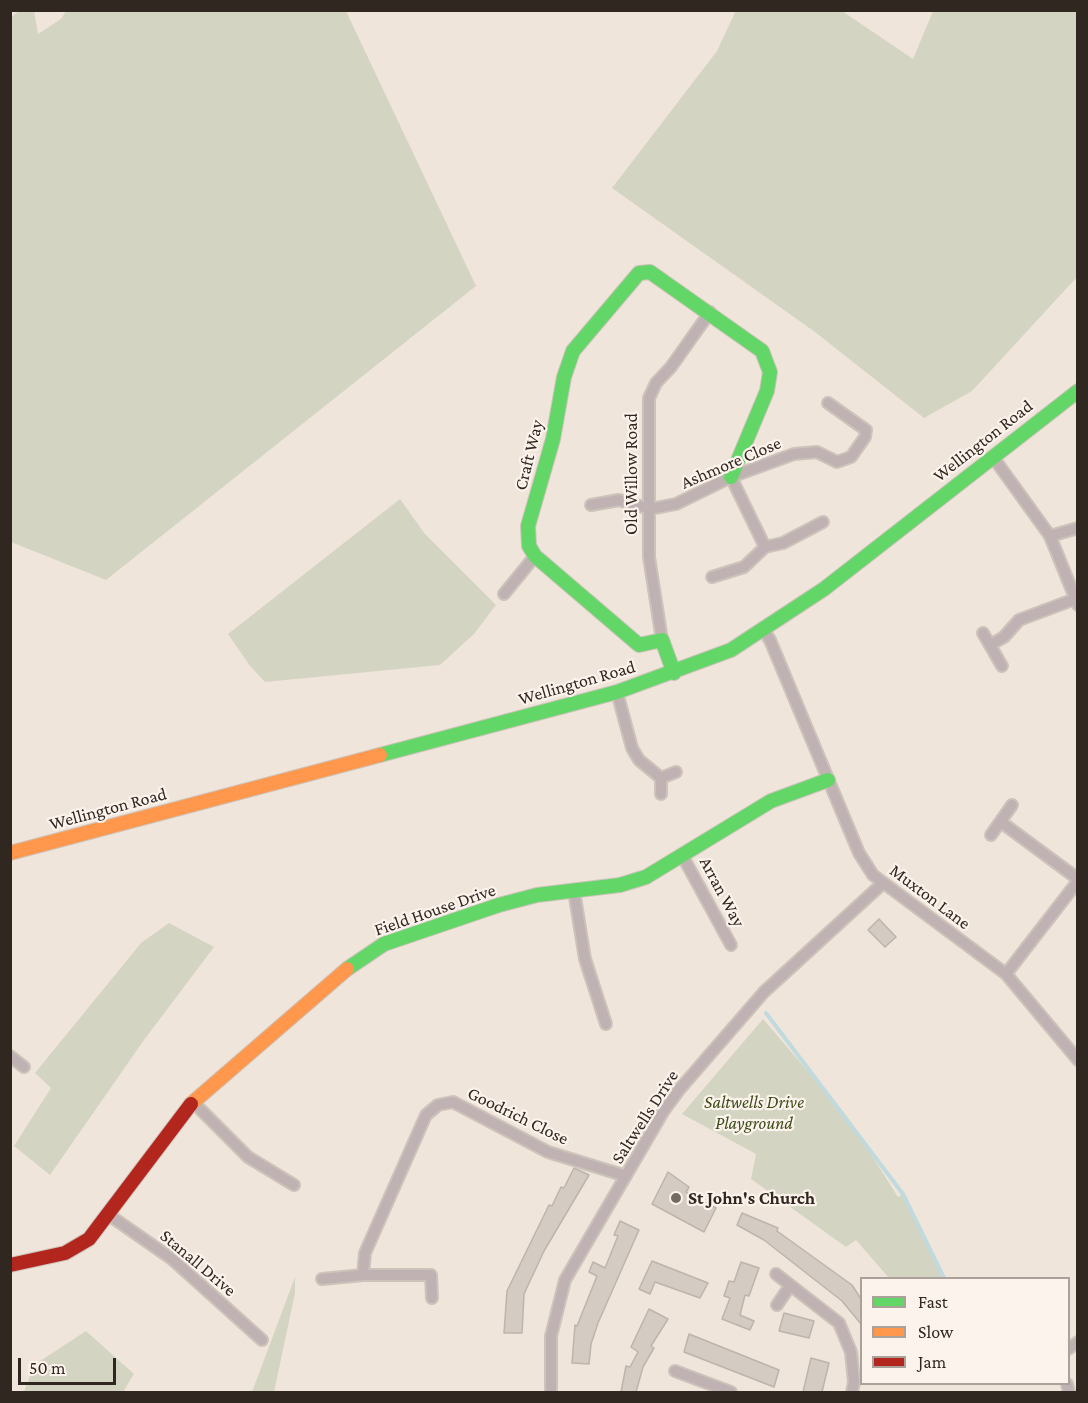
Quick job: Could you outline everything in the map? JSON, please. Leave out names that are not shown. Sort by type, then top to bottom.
[{"type":"street","name":"Craft Way","points":[[535,556],[529,546],[528,526],[553,439],[564,377],[573,351],[639,273],[650,272],[710,312]]},
{"type":"street","points":[[710,312],[762,351],[770,372],[767,392],[731,477],[765,547]]},
{"type":"street","name":"Old Willow Road","points":[[662,640],[649,557],[649,398],[656,383],[671,367],[710,312]]},
{"type":"street","name":"Wellington Road","points":[[10,854],[617,692],[732,650],[764,631],[824,589],[1077,391]]},
{"type":"street","name":"Ashmore Close","points":[[650,509],[676,504],[731,477],[794,454],[817,452],[837,462],[851,457],[865,437],[866,430],[828,403]]},
{"type":"street","points":[[990,645],[1005,637],[1019,620],[1076,602],[1050,536],[993,457]]},
{"type":"street","points":[[591,505],[619,500],[650,509]]},
{"type":"street","points":[[712,577],[744,567],[765,547],[783,543],[823,522]]},
{"type":"street","points":[[1050,536],[1077,528]]},
{"type":"street","points":[[504,594],[535,556],[639,645],[662,640],[674,673]]},
{"type":"street","name":"Muxton Lane","points":[[764,631],[859,853],[882,884],[1006,974],[1077,1060]]},
{"type":"street","points":[[983,633],[1002,666]]},
{"type":"street","points":[[617,692],[632,748],[639,760],[662,778]]},
{"type":"street","points":[[662,778],[676,772]]},
{"type":"street","points":[[661,794],[662,778]]},
{"type":"street","name":"Field House Drive","points":[[10,1265],[65,1253],[89,1239],[193,1102],[358,959],[384,944],[499,906],[537,896],[620,885],[638,880],[771,801],[828,780]]},
{"type":"street","points":[[991,835],[1012,805]]},
{"type":"street","points":[[1001,822],[1077,880],[1006,974]]},
{"type":"street","name":"Arran Way","points":[[682,855],[731,945]]},
{"type":"street","name":"Saltwells Drive","points":[[551,1392],[551,1336],[565,1280],[663,1112],[764,992],[882,884]]},
{"type":"street","points":[[574,891],[585,959],[606,1024]]},
{"type":"street","points":[[10,1056],[24,1067]]},
{"type":"street","points":[[193,1102],[248,1157],[294,1185]]},
{"type":"street","name":"Goodrich Close","points":[[363,1275],[365,1253],[426,1115],[438,1105],[453,1102],[548,1152],[626,1176]]},
{"type":"street","name":"Stanall Drive","points":[[109,1215],[172,1259],[262,1340]]},
{"type":"street","points":[[776,1274],[839,1323],[851,1352],[854,1382],[852,1392]]},
{"type":"street","points":[[322,1279],[363,1275],[431,1275],[432,1298]]},
{"type":"street","points":[[777,1305],[790,1287]]},
{"type":"street","points":[[675,1371],[727,1392]]},
{"type":"green space","points":[[736,10],[842,11],[913,59],[933,11],[1077,11],[1077,277],[972,391],[924,418],[815,332],[612,188],[717,51]]},
{"type":"green space","points":[[19,11],[34,11],[38,34],[61,19],[66,11],[346,11],[476,286],[106,580],[11,542],[10,18]]},
{"type":"green space","points":[[400,499],[425,534],[496,605],[474,634],[440,665],[265,682],[250,666],[228,634]]},
{"type":"green space","points":[[169,923],[214,947],[144,1040],[50,1175],[14,1146],[51,1088],[35,1073],[141,943]]},
{"type":"green space","name":"Saltwells Drive Playground","points":[[763,1019],[848,1118],[898,1197],[903,1194],[944,1277],[888,1277],[856,1240],[846,1247],[751,1179],[756,1154],[682,1114]]},
{"type":"green space","points":[[295,1277],[295,1293],[274,1392],[252,1392]]},
{"type":"green space","points":[[86,1331],[134,1374],[123,1392],[24,1392],[34,1365]]},
{"type":"building","points":[[879,919],[896,937],[885,947],[868,930]]},
{"type":"building","points":[[574,1168],[589,1175],[544,1251],[524,1294],[522,1333],[504,1333],[507,1291],[549,1205],[552,1206]]},
{"type":"building","name":"St John's Church","points":[[668,1172],[689,1187],[686,1192],[716,1208],[704,1232],[652,1204]]},
{"type":"building","points":[[742,1213],[778,1228],[777,1231],[852,1285],[860,1297],[860,1323],[842,1301],[764,1240],[737,1225]]},
{"type":"building","points":[[620,1221],[639,1230],[598,1323],[591,1344],[589,1364],[572,1363],[575,1325],[577,1326],[597,1276],[589,1272],[593,1262],[605,1268],[618,1236],[614,1235]]},
{"type":"building","points":[[652,1261],[708,1283],[700,1298],[655,1282],[650,1294],[639,1289]]},
{"type":"building","points":[[741,1262],[759,1268],[749,1296],[745,1295],[740,1315],[754,1321],[750,1330],[722,1319],[730,1298],[724,1296],[729,1281],[734,1282]]},
{"type":"building","points":[[649,1309],[668,1319],[651,1346],[654,1348],[643,1367],[636,1392],[621,1392],[626,1366],[630,1367],[638,1352],[631,1347]]},
{"type":"building","points":[[784,1313],[814,1321],[809,1338],[779,1331]]},
{"type":"building","points":[[689,1334],[779,1370],[774,1387],[684,1352]]},
{"type":"building","points":[[811,1358],[829,1363],[822,1392],[803,1392]]},
{"type":"waterway","points":[[766,1013],[903,1194],[944,1277]]},
{"type":"traffic: fast","points":[[674,673],[662,640],[639,645],[535,556],[529,546],[528,526],[553,439],[564,377],[573,351],[639,273],[650,272],[762,351],[770,372],[767,391],[731,477]]},
{"type":"traffic: fast","points":[[380,755],[617,692],[731,650],[824,589],[1078,391]]},
{"type":"traffic: fast","points":[[347,969],[384,944],[499,905],[537,895],[620,885],[646,877],[771,801],[828,780]]},
{"type":"traffic: slow","points":[[10,853],[380,755]]},
{"type":"traffic: slow","points":[[191,1104],[347,969]]},
{"type":"traffic: jam","points":[[10,1265],[65,1253],[89,1239],[191,1104]]},
{"type":"place","name":"St John's Church","points":[[676,1198]]}]
